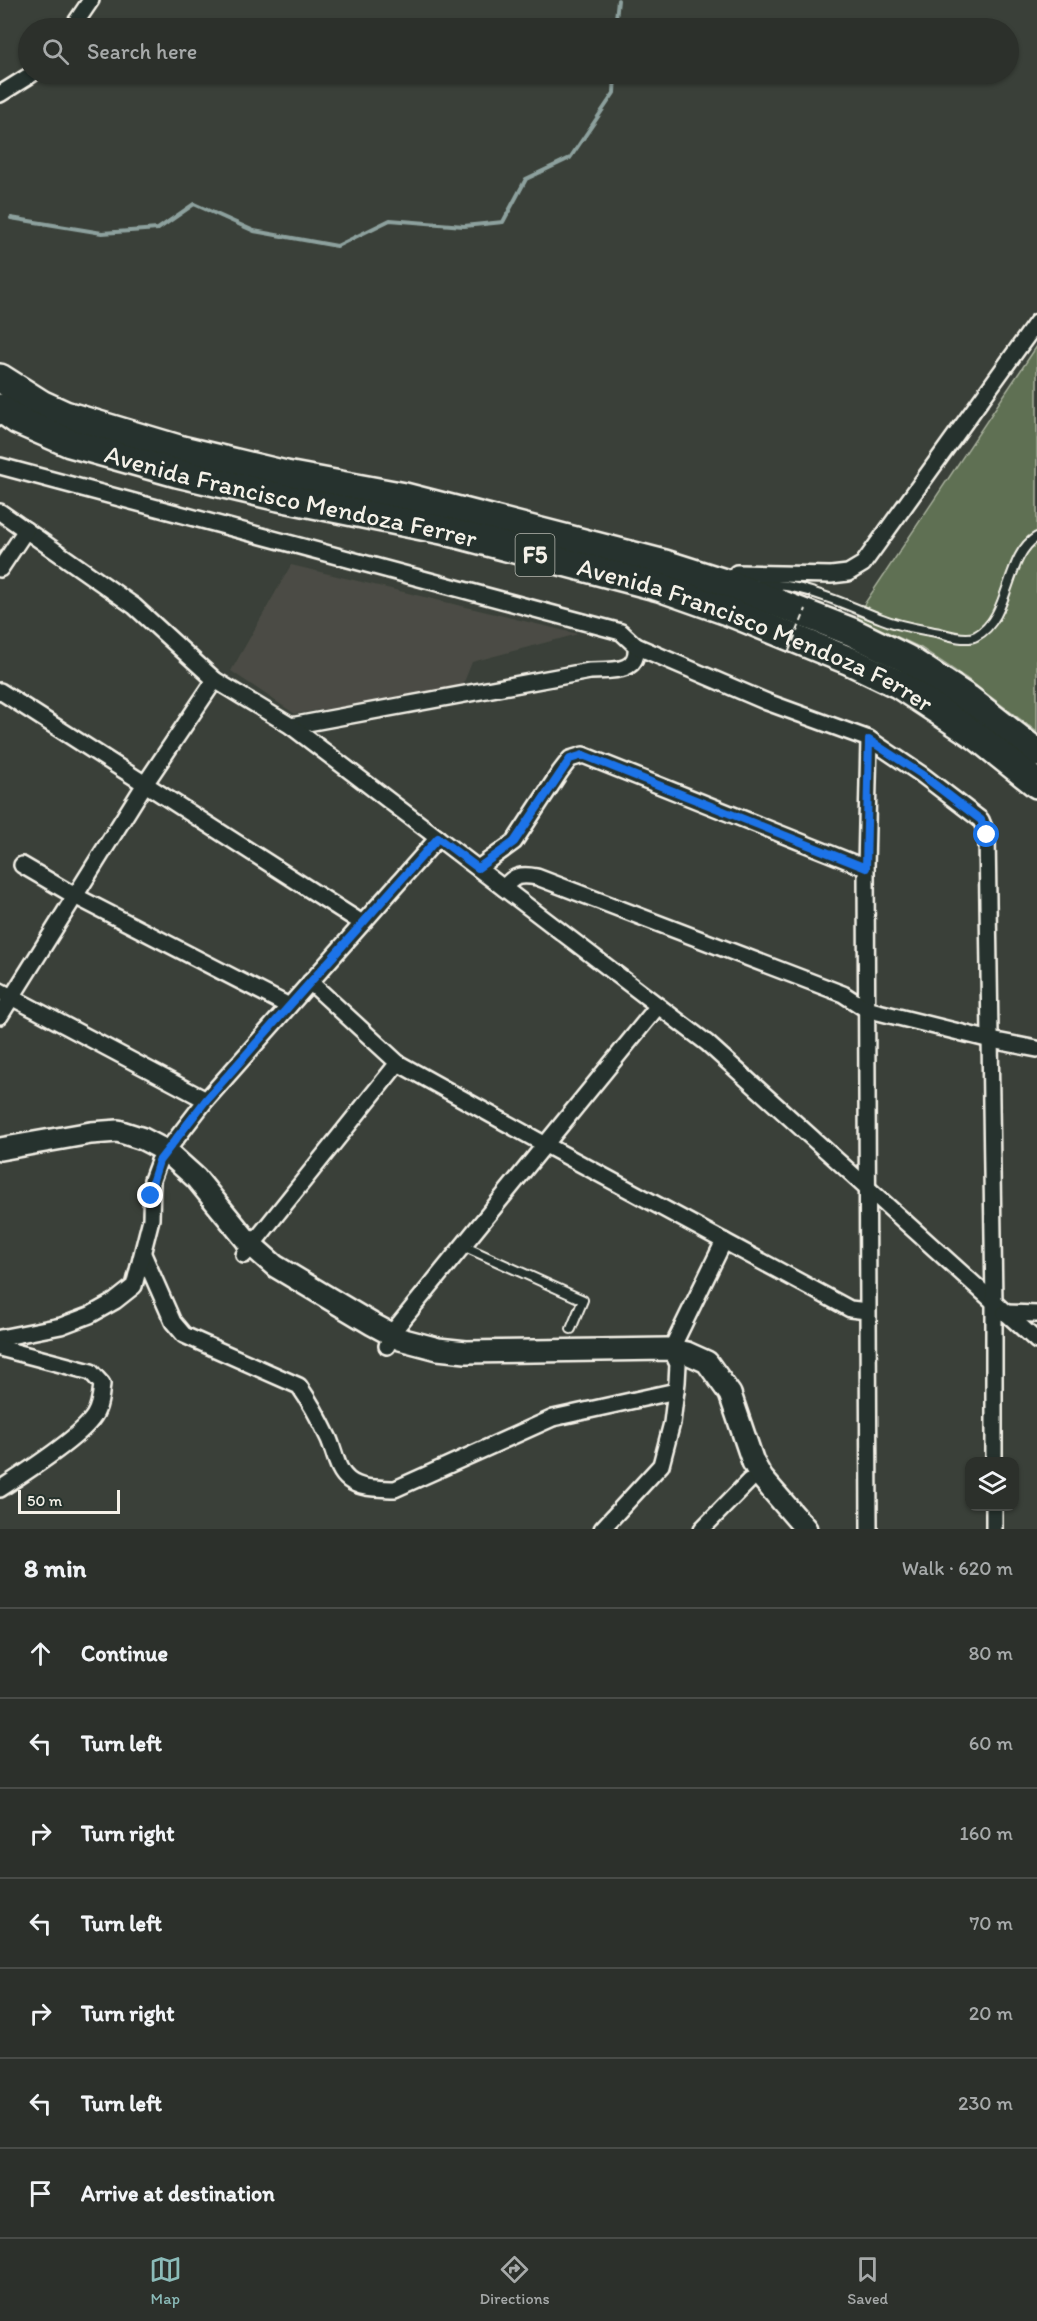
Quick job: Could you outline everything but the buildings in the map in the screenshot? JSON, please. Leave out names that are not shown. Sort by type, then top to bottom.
[{"type":"highway","name":"Avenida Francisco Mendoza Ferrer","points":[[0,378],[40,404],[180,461]]},
{"type":"highway","name":"Avenida Francisco Mendoza Ferrer","points":[[0,408],[16,420],[70,443],[286,475],[427,502],[665,564],[735,596],[898,684],[949,717],[1037,784]]},
{"type":"highway","name":"Avenida Francisco Mendoza Ferrer","points":[[735,596],[852,632],[907,659],[968,699],[1037,753]]},
{"type":"street","points":[[79,18],[91,0]]},
{"type":"street","points":[[0,94],[18,83]]},
{"type":"street","points":[[735,596],[737,573],[848,573],[863,564],[1037,322]]},
{"type":"street","points":[[0,466],[621,632],[636,646],[767,702],[869,740],[921,774],[981,820],[987,835],[1000,1309],[994,1457]]},
{"type":"street","points":[[0,512],[134,606],[215,680],[291,726],[707,1043],[1037,1341]]},
{"type":"street","points":[[0,569],[26,530]]},
{"type":"street","points":[[291,726],[590,672],[617,670],[632,664],[637,656],[636,646]]},
{"type":"street","points":[[0,1016],[6,994],[75,896],[145,784],[215,680]]},
{"type":"street","points":[[0,691],[362,923]]},
{"type":"street","points":[[869,740],[866,868],[869,1529]]},
{"type":"street","points":[[478,868],[514,842],[570,759],[583,755],[866,868]]},
{"type":"street","points":[[0,1338],[61,1326],[115,1302],[134,1286],[151,1219],[153,1180],[163,1156],[206,1100],[438,838]]},
{"type":"street","points":[[22,865],[75,896],[289,1006]]},
{"type":"street","points":[[504,888],[510,879],[517,876],[537,877],[843,994],[866,1009],[1037,1049]]},
{"type":"street","points":[[310,982],[398,1063],[850,1309],[867,1311]]},
{"type":"street","points":[[6,994],[206,1100]]},
{"type":"street","points":[[389,1340],[461,1246],[658,1005]]},
{"type":"street","points":[[248,1250],[398,1063]]},
{"type":"street","points":[[0,1149],[91,1133],[118,1131],[142,1139],[163,1156],[186,1187],[248,1250],[267,1275],[389,1340],[436,1361],[465,1364],[650,1360],[687,1353],[707,1362],[722,1382],[736,1409],[753,1462],[762,1478],[806,1529]]},
{"type":"street","points":[[0,1162],[116,1143],[163,1156]]},
{"type":"street","points":[[602,1529],[661,1465],[672,1423],[676,1391],[675,1357],[724,1241]]},
{"type":"street","points":[[143,1254],[173,1322],[184,1335],[299,1386],[310,1402],[330,1442],[342,1473],[351,1482],[370,1488],[395,1489],[553,1418],[676,1391]]},
{"type":"street","points":[[1000,1309],[1037,1314]]},
{"type":"street","points":[[0,1348],[91,1372],[102,1384],[94,1416],[71,1439],[0,1489]]},
{"type":"street","points":[[675,1357],[698,1372],[719,1400],[749,1481],[762,1500],[789,1529]]},
{"type":"street","points":[[702,1529],[749,1481]]},
{"type":"street","points":[[994,1511],[994,1529]]},
{"type":"lane","points":[[735,596],[755,586],[792,587],[908,627],[955,637],[974,637],[988,627],[1003,598],[1020,552],[1037,537]]},
{"type":"lane","points":[[461,1246],[583,1300],[571,1329]]},
{"type":"path","points":[[789,651],[806,609]]},
{"type":"shaded area","points":[[291,565],[578,634],[472,662],[462,687],[295,714],[231,671]]},
{"type":"green space","points":[[1037,346],[1037,732],[966,678],[921,648],[857,618]]},
{"type":"waterway","points":[[616,18],[618,0]]},
{"type":"waterway","points":[[11,218],[102,233],[158,229],[194,204],[254,231],[337,246],[390,220],[464,226],[503,222],[526,179],[570,158],[614,93],[614,84]]},
{"type":"route","points":[[151,1196],[159,1161],[206,1100],[438,838],[478,868],[514,842],[570,759],[583,755],[866,868],[869,740],[921,774],[981,820],[987,835]]}]
